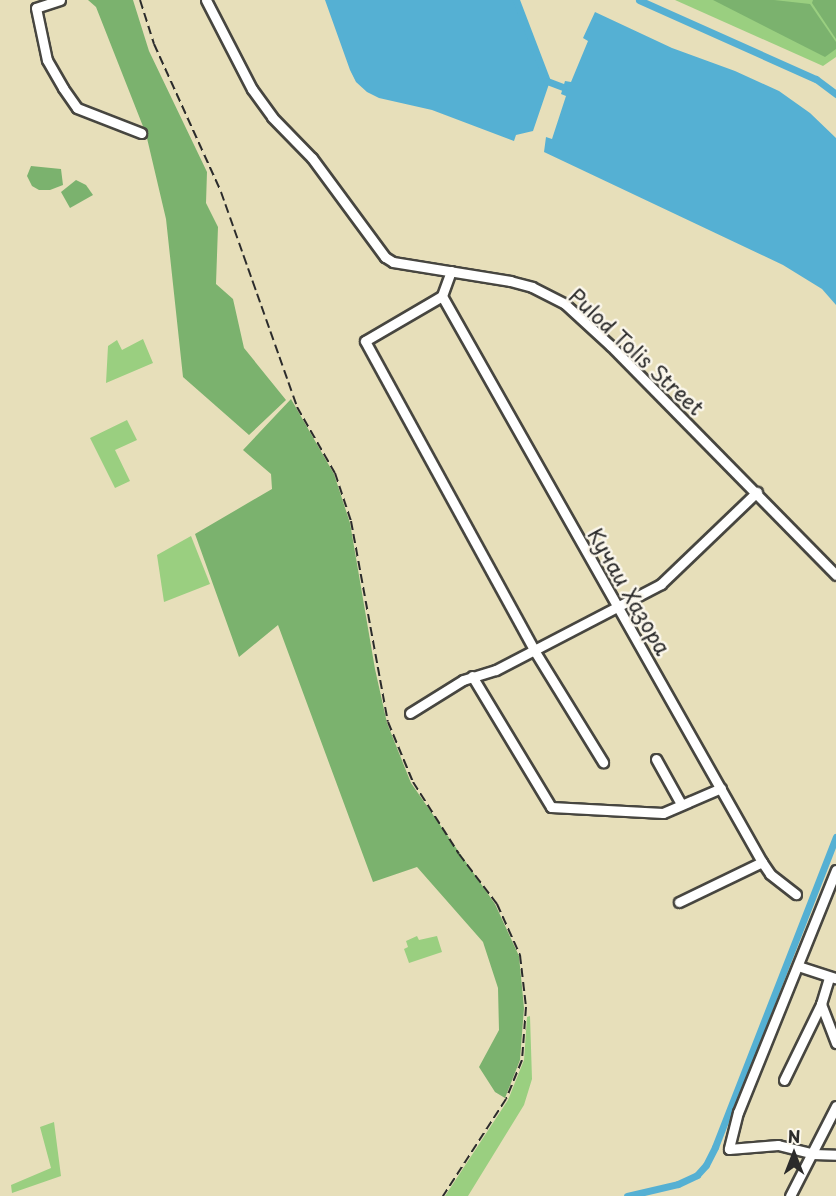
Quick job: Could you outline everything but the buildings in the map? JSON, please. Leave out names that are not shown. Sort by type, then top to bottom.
[{"type":"street","points":[[60,0],[36,8],[47,60],[63,88],[77,108],[141,133]]},
{"type":"street","name":"Pulod Tolis Street","points":[[206,0],[244,77],[265,108],[312,158],[385,257],[393,262],[510,281],[532,288],[566,304],[757,492],[836,574]]},
{"type":"street","points":[[451,271],[442,296],[365,341],[534,650],[603,762]]},
{"type":"street","name":"Кучаи Хазора","points":[[442,296],[762,862],[770,874],[796,894]]},
{"type":"street","points":[[410,713],[472,676],[496,670],[661,584],[757,492]]},
{"type":"street","points":[[472,676],[551,807],[663,813],[721,788]]},
{"type":"street","points":[[656,759],[681,804]]},
{"type":"street","points":[[679,902],[762,862]]},
{"type":"street","points":[[836,870],[738,1112],[729,1149],[778,1145],[813,1154],[836,1155]]},
{"type":"street","points":[[784,1080],[833,978],[798,966]]},
{"type":"street","points":[[821,1004],[836,1043]]},
{"type":"street","points":[[790,1196],[836,1106]]},
{"type":"green space","points":[[88,0],[133,0],[149,51],[207,172],[206,203],[218,227],[216,284],[233,299],[244,348],[286,400],[249,435],[183,377],[166,219],[146,134],[96,7]]},
{"type":"green space","points":[[675,0],[836,0],[836,57],[823,66]]},
{"type":"green space","points":[[713,0],[774,0],[810,4],[836,42],[836,49],[825,57]]},
{"type":"green space","points":[[813,0],[836,0],[836,39],[812,3]]},
{"type":"green space","points":[[31,166],[61,169],[63,185],[50,190],[39,190],[32,186],[27,176]]},
{"type":"green space","points":[[76,180],[86,185],[93,195],[70,208],[61,192]]},
{"type":"green space","points":[[143,339],[153,363],[106,383],[108,346],[117,340],[122,350]]},
{"type":"green space","points":[[291,399],[334,474],[350,523],[375,669],[387,723],[411,783],[495,904],[519,956],[524,1008],[520,1060],[505,1098],[495,1092],[479,1067],[499,1030],[498,988],[483,942],[417,867],[373,882],[278,625],[239,657],[195,534],[272,489],[271,474],[243,450]]},
{"type":"green space","points":[[127,420],[137,440],[115,450],[130,481],[115,488],[90,438]]},
{"type":"green space","points":[[191,536],[210,584],[164,602],[157,555]]},
{"type":"green space","points":[[417,936],[419,940],[437,936],[442,952],[409,963],[404,949],[408,947],[406,941]]},
{"type":"green space","points":[[530,1016],[532,1079],[524,1105],[468,1196],[445,1196],[508,1100],[524,1060],[527,1017]]},
{"type":"green space","points":[[54,1122],[61,1176],[12,1193],[11,1185],[51,1168],[40,1127]]},
{"type":"water","points":[[325,0],[514,0],[546,83],[549,84],[533,131],[516,135],[514,141],[432,110],[379,98],[367,92],[356,82],[350,70]]},
{"type":"water","points":[[595,12],[672,48],[735,71],[779,91],[810,113],[836,138],[836,305],[822,289],[783,265],[544,152],[546,137],[552,139],[566,96],[561,94],[565,81],[571,82],[588,41],[583,38]]},
{"type":"waterway","points":[[516,0],[547,81],[563,87]]},
{"type":"waterway","points":[[639,0],[816,79],[836,94]]},
{"type":"waterway","points":[[627,1196],[678,1184],[697,1175],[706,1165],[836,837]]},
{"type":"railway","points":[[140,0],[154,44],[221,192],[297,407],[335,473],[351,521],[388,722],[413,782],[459,854],[497,904],[520,955],[526,1007],[522,1060],[506,1099],[443,1196]]}]
